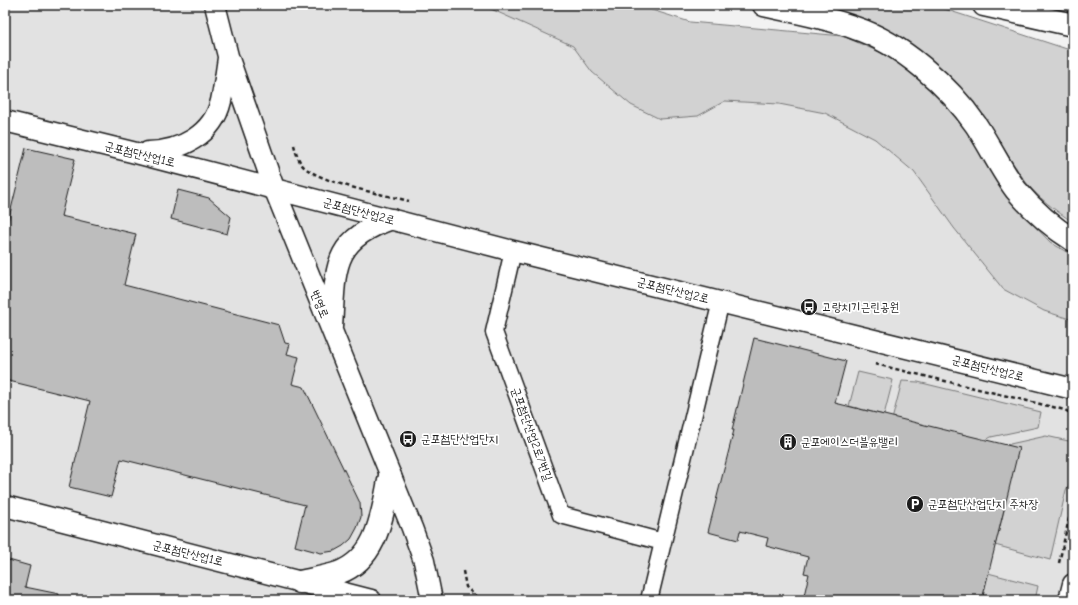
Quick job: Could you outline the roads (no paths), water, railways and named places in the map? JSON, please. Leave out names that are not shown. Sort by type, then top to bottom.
[{"type":"main road","points":[[764,5],[856,28],[892,46],[922,67],[953,96],[976,125],[1016,190],[1040,215],[1073,240]]},
{"type":"main road","points":[[984,5],[1073,25]]},
{"type":"main road","points":[[1026,5],[1073,20]]},
{"type":"main road","points":[[300,582],[338,573],[354,565],[364,557],[372,545],[380,523],[390,476]]},
{"type":"street","name":"번영로","points":[[214,5],[228,56],[274,188],[412,528],[424,561],[432,600]]},
{"type":"street","points":[[132,152],[177,148],[204,132],[215,117],[221,102],[228,56]]},
{"type":"street","name":"군포첨단산업1로","points":[[5,121],[274,188]]},
{"type":"street","name":"군포첨단산업2로","points":[[274,188],[513,250],[1073,389]]},
{"type":"street","points":[[332,333],[335,277],[344,251],[353,239],[374,225],[392,219]]},
{"type":"street","name":"군포첨단산업2로7번길","points":[[513,250],[494,332],[561,515],[663,542]]},
{"type":"street","points":[[649,600],[721,301]]},
{"type":"street","name":"군포첨단산업1로","points":[[5,506],[371,600]]},
{"type":"street","points":[[1069,600],[1073,584]]},
{"type":"place","name":"고랑치기근린공원","points":[[809,307]]},
{"type":"place","name":"군포첨단산업단지","points":[[408,439]]},
{"type":"place","name":"군포에이스더블유밸리","points":[[788,442]]},
{"type":"place","name":"군포첨단산업단지 주차장","points":[[915,504]]}]
